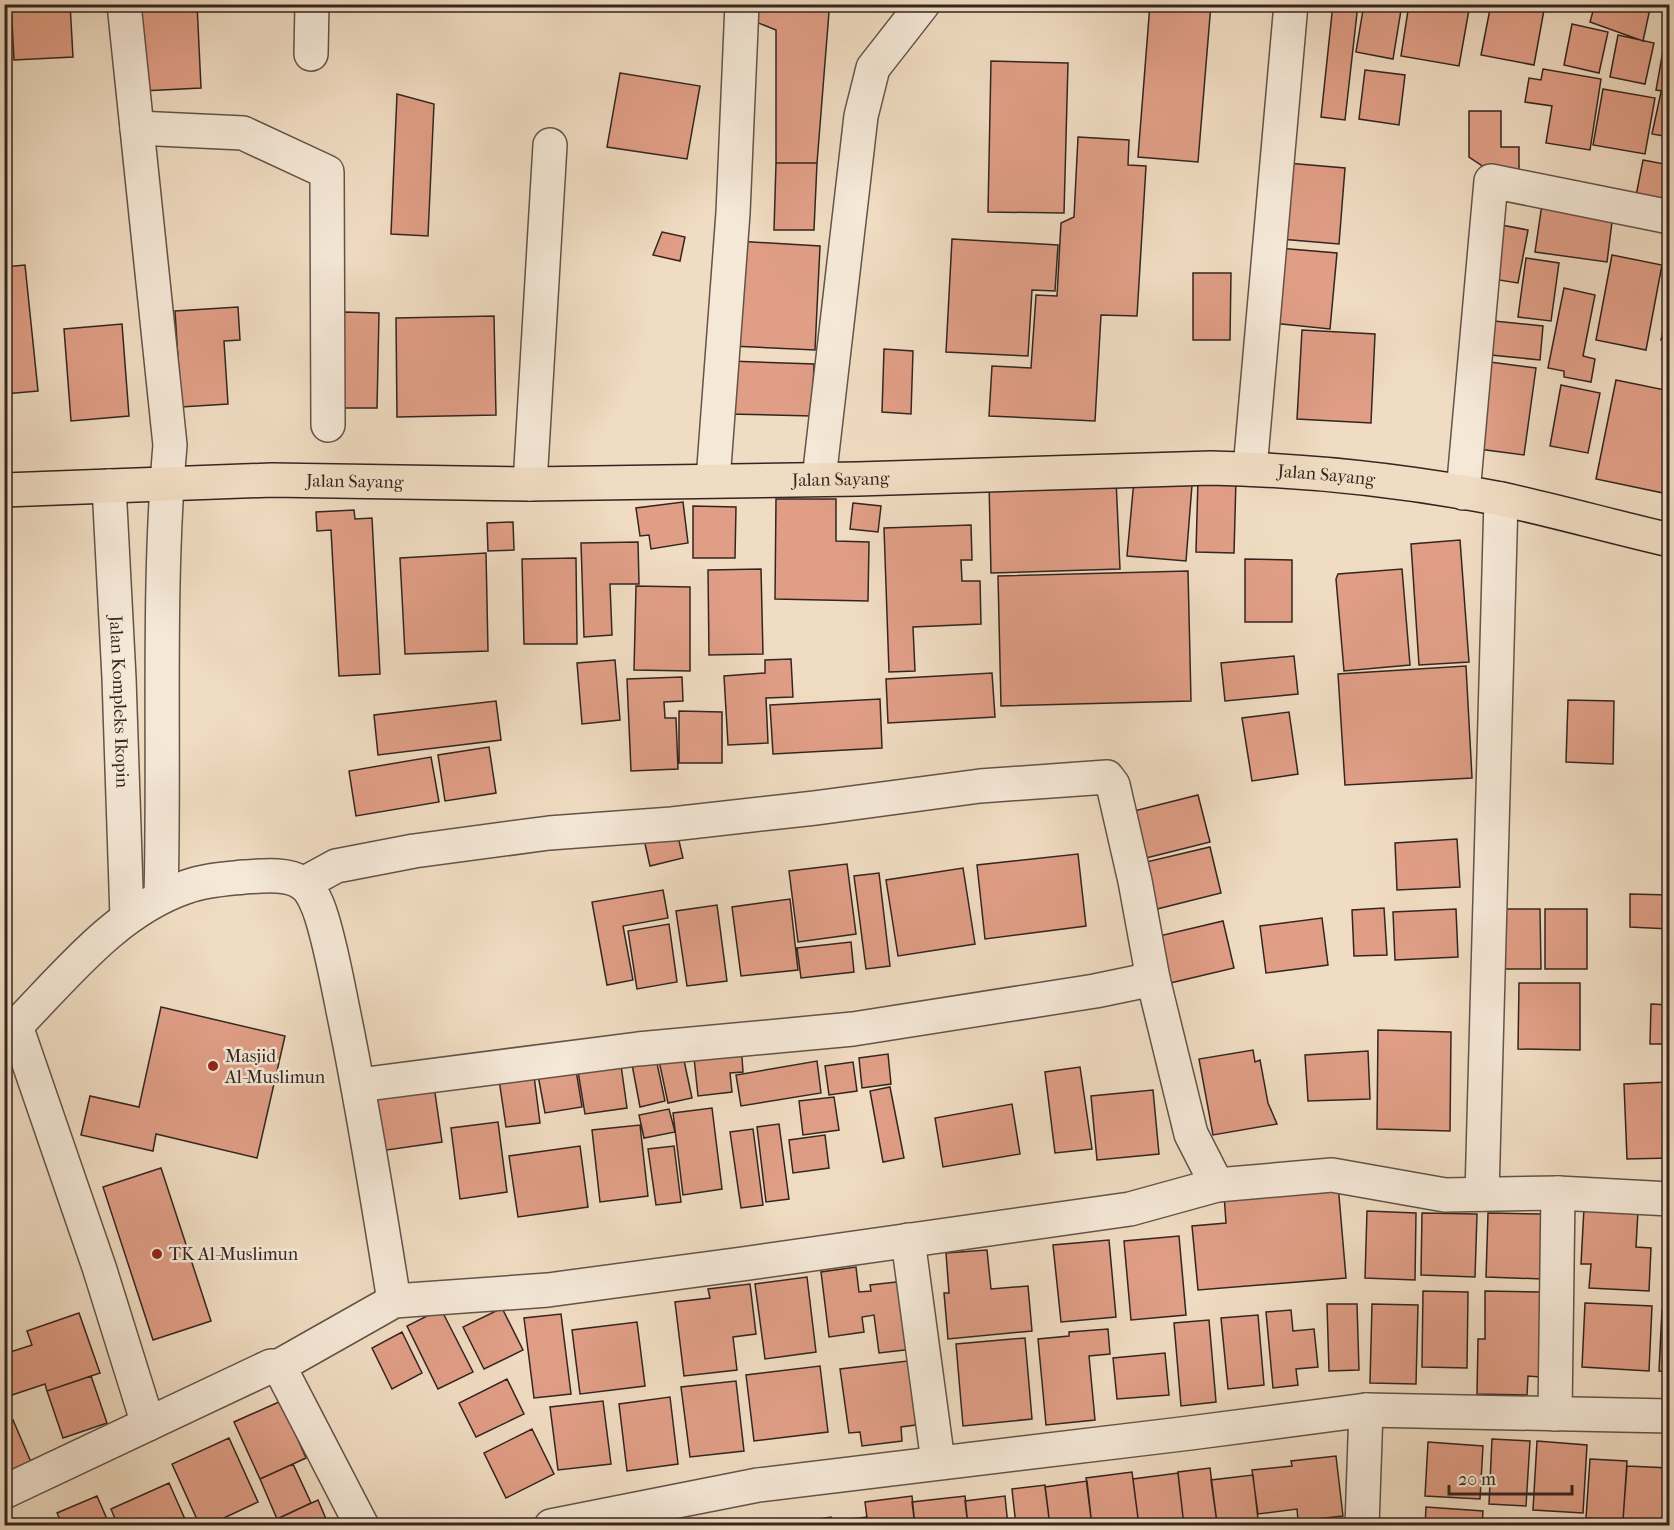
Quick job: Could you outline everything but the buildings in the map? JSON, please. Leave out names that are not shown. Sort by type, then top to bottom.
[{"type":"main road","name":"Jalan Sayang","points":[[4,490],[272,480],[530,484],[1210,468],[1250,469],[1407,483],[1501,500],[1670,540]]},
{"type":"street","points":[[124,4],[170,445],[166,484],[145,907]]},
{"type":"street","points":[[311,54],[312,4]]},
{"type":"street","points":[[714,480],[733,213],[742,4]]},
{"type":"street","points":[[819,479],[861,116],[873,68],[923,4]]},
{"type":"street","points":[[1250,469],[1291,4]]},
{"type":"street","points":[[137,128],[243,133],[327,172],[328,425]]},
{"type":"street","points":[[530,484],[550,145]]},
{"type":"street","points":[[1463,493],[1491,181],[1670,217]]},
{"type":"street","name":"Jalan Kompleks Ikopin","points":[[109,486],[119,678],[145,907]]},
{"type":"street","points":[[1482,1194],[1501,500]]},
{"type":"street","points":[[303,884],[336,866],[414,851],[549,833],[672,824],[980,786],[1107,777],[1113,785],[1135,881],[1152,979],[1191,1134],[1217,1185]]},
{"type":"street","points":[[148,1424],[99,1267],[10,1028],[102,939],[145,907],[188,886],[227,879],[284,877],[303,884],[313,897],[322,916],[358,1085],[394,1301]]},
{"type":"street","points":[[358,1085],[638,1049],[854,1029],[1095,991],[1152,979]]},
{"type":"street","points":[[4,1492],[271,1366],[279,1365],[394,1301],[548,1290],[1130,1209],[1217,1185],[1332,1174],[1444,1195],[1558,1193],[1670,1199]]},
{"type":"street","points":[[1555,1414],[1558,1193]]},
{"type":"street","points":[[909,1240],[938,1462]]},
{"type":"street","points":[[279,1365],[362,1526]]},
{"type":"street","points":[[1362,1526],[1365,1410]]},
{"type":"street","points":[[563,1524],[758,1485],[1365,1410],[1670,1416]]},
{"type":"place","name":"Masjid Al-Muslimun","points":[[213,1066]]},
{"type":"place","name":"TK Al-Muslimun","points":[[157,1254]]}]
